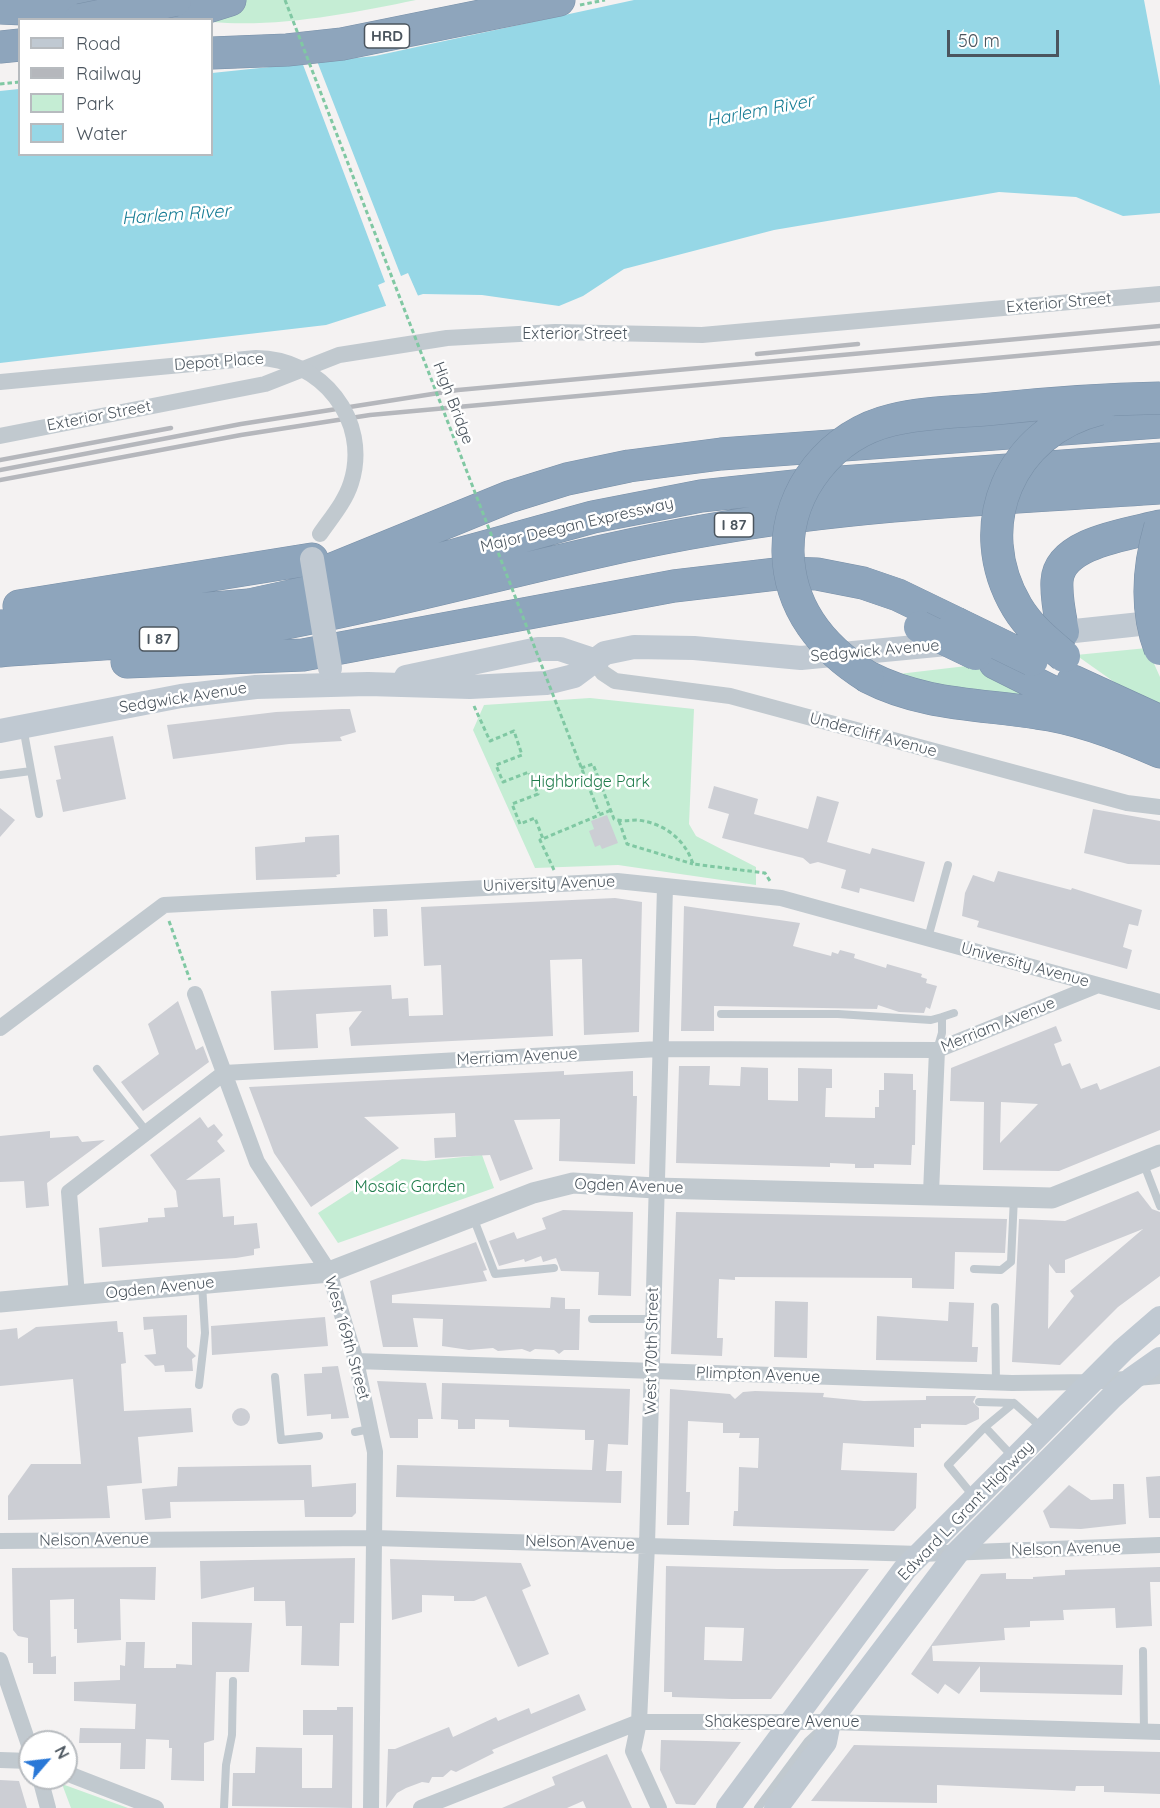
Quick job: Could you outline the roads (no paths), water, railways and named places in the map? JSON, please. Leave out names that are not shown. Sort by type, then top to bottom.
[{"type":"highway","points":[[90,18],[175,0]]},
{"type":"highway","points":[[172,18],[230,0]]},
{"type":"highway","name":"HRD","points":[[213,33],[281,32],[365,21],[473,0]]},
{"type":"highway","name":"HRD","points":[[213,53],[287,50],[342,44],[559,0]]},
{"type":"highway","points":[[36,18],[46,10],[104,18]]},
{"type":"highway","points":[[1160,399],[1099,409],[1061,423],[1030,448],[1018,462],[1006,487],[997,535],[1005,583],[1024,617],[1063,644],[1097,681],[1160,721]]},
{"type":"highway","points":[[1160,399],[1058,402],[902,418],[860,432],[826,456],[808,479],[793,513],[788,542],[791,579],[799,605],[813,628],[832,651],[868,677],[905,693],[929,700],[1064,718],[1160,752]]},
{"type":"highway","points":[[167,612],[337,568],[509,497],[567,479],[629,466],[721,454],[1160,422]]},
{"type":"highway","name":"Major Deegan Expressway","points":[[0,626],[167,612],[280,599],[368,579],[593,518],[701,496],[813,484],[1160,459]]},
{"type":"highway","name":"Major Deegan Expressway","points":[[0,651],[171,638],[261,627],[607,549],[769,520],[877,508],[1160,488]]},
{"type":"highway","points":[[1063,644],[1056,581],[1066,560],[1087,546],[1160,527],[1151,565],[1149,591],[1153,628],[1160,649]]},
{"type":"highway","points":[[0,609],[312,560]]},
{"type":"highway","points":[[0,669],[303,655],[674,586],[741,576],[801,573],[840,578],[890,592],[1095,693],[1160,721]]},
{"type":"highway","points":[[741,576],[784,579],[821,585],[866,601],[995,663],[1160,747]]},
{"type":"main road","name":"Depot Place","points":[[312,560],[332,676]]},
{"type":"main road","name":"Sedgwick Avenue","points":[[12,729],[207,692],[274,686],[332,676],[368,684],[470,687],[533,684],[567,679],[593,660],[612,650],[644,646],[815,658],[1063,644],[1160,622]]},
{"type":"main road","name":"Sedgwick Avenue","points":[[368,684],[538,649],[560,649],[593,660]]},
{"type":"main road","name":"Edward L. Grant Highway","points":[[728,1808],[905,1569],[1091,1382],[1160,1318]]},
{"type":"main road","name":"Edward L. Grant Highway","points":[[776,1808],[825,1742],[829,1722],[957,1553],[1133,1378],[1160,1359]]},
{"type":"street","name":"Exterior Street","points":[[0,436],[265,384],[339,355],[447,338],[555,332],[702,334],[1160,294]]},
{"type":"street","name":"Depot Place","points":[[0,382],[256,358],[280,360],[304,369],[328,386],[344,409],[353,431],[356,458],[348,492],[316,540],[312,550],[312,560]]},
{"type":"street","name":"Undercliff Avenue","points":[[593,660],[603,674],[615,681],[730,696],[1127,803],[1160,807]]},
{"type":"street","name":"University Avenue","points":[[0,1028],[164,905],[617,881],[781,898],[1160,1002]]},
{"type":"street","name":"West 170th Street","points":[[659,1808],[633,1751],[639,1722],[646,1545],[665,887]]},
{"type":"street","name":"Merriam Avenue","points":[[224,1073],[659,1049],[937,1050],[1098,985]]},
{"type":"street","name":"West 169th Street","points":[[195,994],[257,1162],[329,1272],[356,1361],[362,1430],[375,1452],[371,1808]]},
{"type":"street","points":[[931,1193],[937,1050]]},
{"type":"street","points":[[77,1296],[69,1192],[224,1073]]},
{"type":"street","name":"Ogden Avenue","points":[[0,1302],[329,1272],[533,1193],[573,1183],[655,1188],[931,1193],[1052,1198],[1151,1158]]},
{"type":"street","name":"Plimpton Avenue","points":[[356,1361],[1004,1383],[1091,1382],[1160,1376]]},
{"type":"street","name":"Nelson Avenue","points":[[0,1541],[374,1538],[920,1554],[1160,1545]]},
{"type":"street","points":[[0,1660],[24,1730]]},
{"type":"street","name":"Shakespeare Avenue","points":[[421,1808],[639,1722],[829,1722],[1152,1732]]},
{"type":"street","points":[[0,1760],[18,1761]]},
{"type":"street","points":[[78,1778],[156,1808]]},
{"type":"street","points":[[43,1790],[48,1808]]},
{"type":"lane","points":[[12,729],[31,771],[39,814]]},
{"type":"lane","points":[[0,775],[31,771]]},
{"type":"lane","points":[[928,938],[948,864]]},
{"type":"lane","points":[[721,1014],[838,1014],[931,1020],[954,1013]]},
{"type":"lane","points":[[937,1050],[942,1033],[942,1017]]},
{"type":"lane","points":[[97,1069],[147,1132]]},
{"type":"lane","points":[[1151,1158],[1160,1206]]},
{"type":"lane","points":[[974,1269],[1001,1270],[1011,1262],[1014,1196]]},
{"type":"lane","points":[[473,1216],[495,1274],[554,1268]]},
{"type":"lane","points":[[199,1385],[205,1332],[202,1284]]},
{"type":"lane","points":[[995,1307],[1004,1383],[1014,1403],[1044,1430]]},
{"type":"lane","points":[[592,1319],[652,1319]]},
{"type":"lane","name":"Edward L. Grant Highway","points":[[1133,1378],[1160,1347]]},
{"type":"lane","points":[[275,1377],[281,1440],[319,1436]]},
{"type":"lane","points":[[979,1402],[1014,1403]]},
{"type":"lane","points":[[976,1498],[948,1465],[985,1427],[1014,1403]]},
{"type":"lane","points":[[985,1427],[1015,1459]]},
{"type":"lane","points":[[1143,1651],[1152,1732]]},
{"type":"lane","points":[[224,1808],[226,1765],[232,1735],[232,1681]]},
{"type":"lane","name":"Edward L. Grant Highway","points":[[758,1808],[808,1741],[829,1722]]},
{"type":"water","name":"Harlem River","points":[[634,0],[1160,0],[1160,213],[1123,216],[1076,197],[999,192],[774,230],[624,269],[583,296],[559,306],[482,295],[423,294],[326,325],[0,363],[0,91],[18,89],[18,156],[213,156],[213,73],[375,56]]},
{"type":"railway","points":[[0,470],[241,424],[458,390],[1160,326]]},
{"type":"railway","points":[[0,480],[241,435],[370,415],[1160,343]]},
{"type":"railway","points":[[757,354],[858,344]]},
{"type":"railway","points":[[0,460],[171,428]]},
{"type":"park label","name":"Highbridge Park","points":[[590,782]]},
{"type":"park label","name":"Mosaic Garden","points":[[410,1187]]}]
